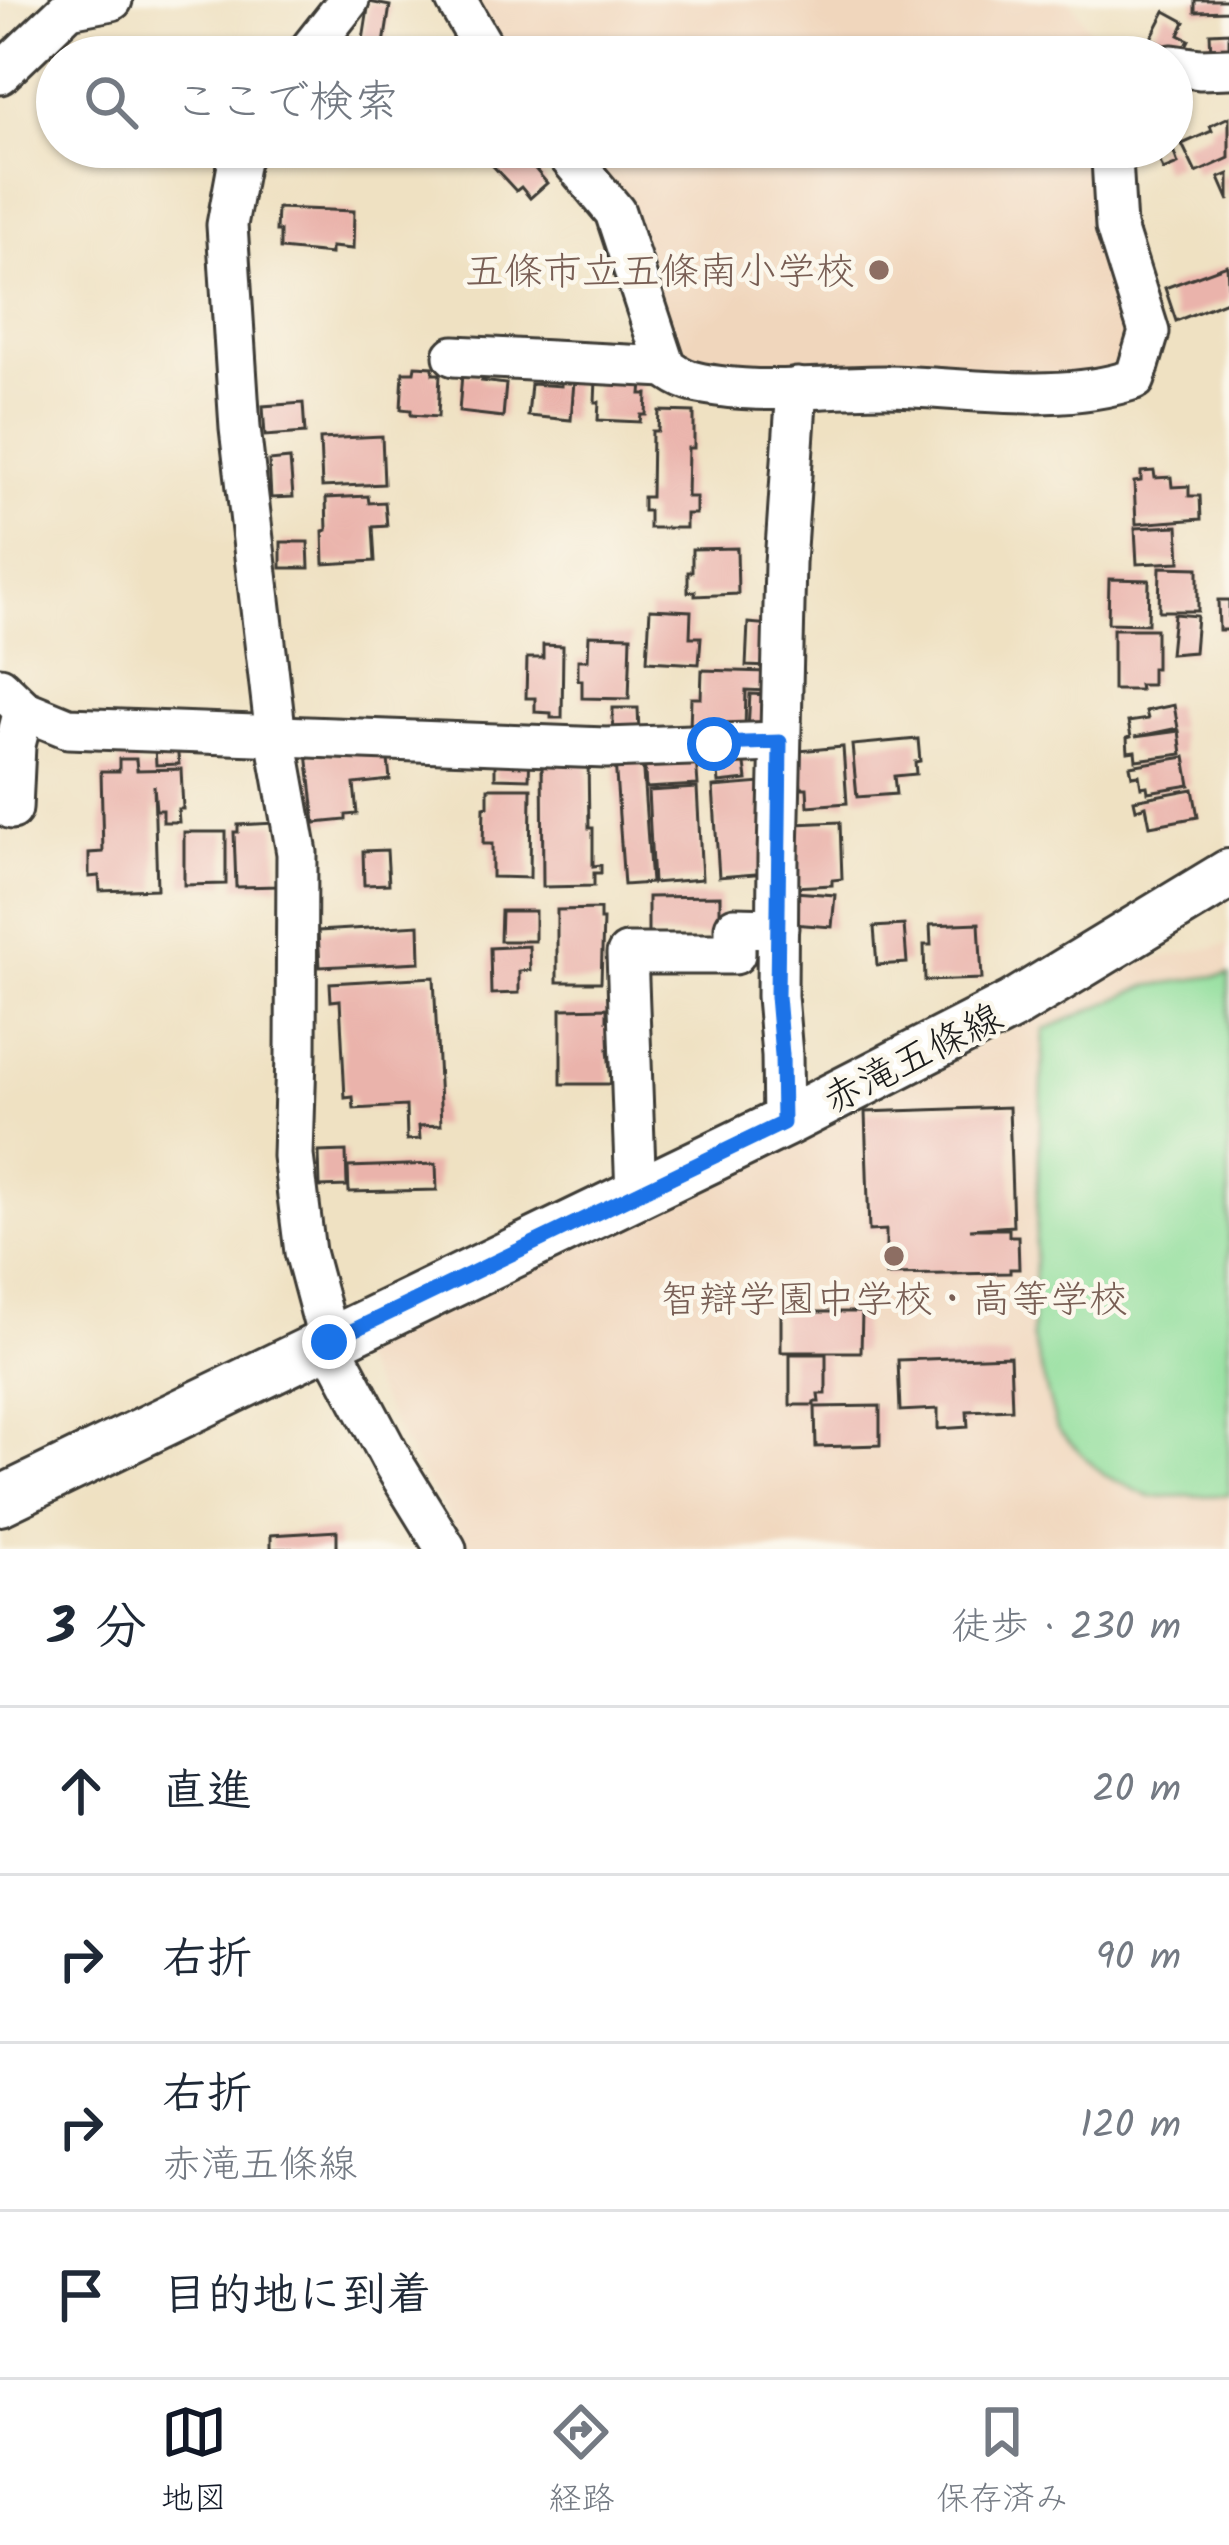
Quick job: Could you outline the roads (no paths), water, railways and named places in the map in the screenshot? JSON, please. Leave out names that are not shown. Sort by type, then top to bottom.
[{"type":"main road","name":"赤滝五條線","points":[[0,1501],[636,1195],[1013,1006],[1229,874]]},
{"type":"street","points":[[39,36],[68,8],[112,0]]},
{"type":"street","points":[[321,36],[349,0]]},
{"type":"street","points":[[456,0],[477,36]]},
{"type":"street","points":[[0,74],[36,39]]},
{"type":"street","points":[[1193,68],[1229,68]]},
{"type":"street","points":[[238,168],[227,225],[240,428],[276,737],[297,853],[293,1156],[305,1252],[329,1342],[446,1549]]},
{"type":"street","points":[[578,168],[615,212],[666,367],[681,380],[722,387],[885,386],[1034,392],[1103,389],[1135,379],[1149,332],[1116,227],[1113,168]]},
{"type":"street","points":[[454,356],[666,367]]},
{"type":"street","points":[[783,1123],[777,996],[780,742],[796,388]]},
{"type":"street","points":[[12,699],[68,728],[606,748],[780,742]]},
{"type":"street","points":[[12,699],[12,809]]},
{"type":"street","points":[[1180,902],[1229,911]]},
{"type":"street","points":[[636,1195],[627,954],[735,954],[735,927],[778,928]]},
{"type":"place","name":"五條市立五條南小学校","points":[[879,270]]},
{"type":"place","name":"智辯学園中学校・高等学校","points":[[894,1256]]}]
